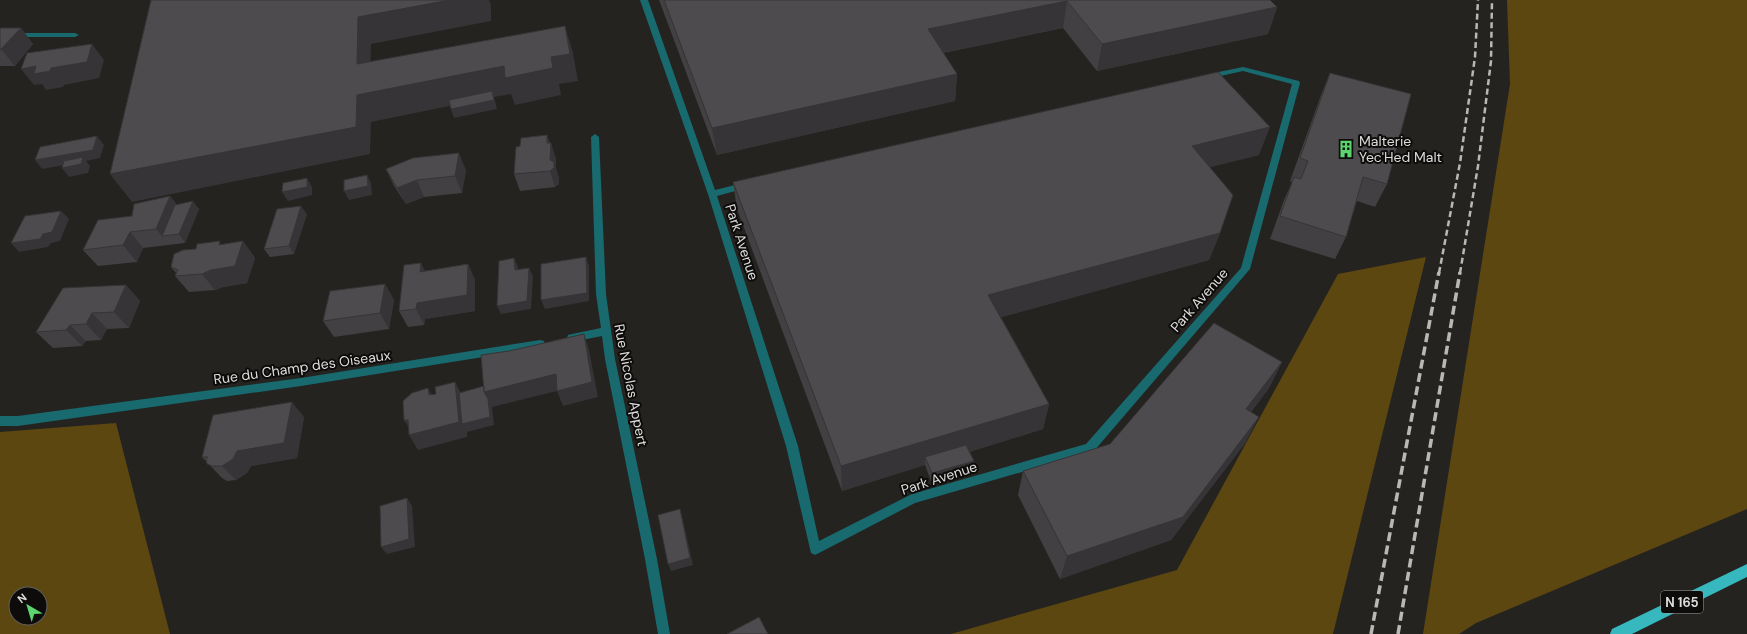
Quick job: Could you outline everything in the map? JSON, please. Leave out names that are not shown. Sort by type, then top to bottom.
[{"type":"highway","name":"N 165","points":[[1617,634],[1747,570]]},
{"type":"street","points":[[644,0],[712,194]]},
{"type":"street","points":[[0,35],[75,34]]},
{"type":"street","name":"Park Avenue","points":[[757,183],[712,194],[792,446],[815,549],[912,499],[1090,448],[1245,269],[1296,83],[1243,69],[1198,79]]},
{"type":"street","name":"Rue Nicolas Appert","points":[[595,137],[601,294],[606,331],[610,359],[651,559],[664,634]]},
{"type":"street","points":[[564,340],[606,331]]},
{"type":"street","name":"Rue du Champ des Oiseaux","points":[[0,421],[18,421],[294,383],[550,343]]},
{"type":"shaded area","points":[[1507,0],[1747,0],[1747,509],[1476,623],[1459,634],[1423,634],[1510,84]]},
{"type":"shaded area","points":[[1426,257],[1333,634],[951,634],[1177,570],[1338,274]]},
{"type":"shaded area","points":[[116,423],[170,634],[0,634],[0,432]]},
{"type":"building","points":[[151,0],[450,0],[358,17],[357,64],[565,26],[570,54],[551,57],[553,68],[505,78],[504,66],[357,95],[356,127],[110,174]]},
{"type":"building","points":[[664,0],[1270,0],[1277,7],[1102,44],[1067,1],[928,29],[957,74],[712,128]]},
{"type":"building","points":[[0,28],[21,28],[1,49],[0,49]]},
{"type":"building","points":[[92,44],[87,62],[51,68],[50,71],[34,74],[36,66],[21,69],[27,53]]},
{"type":"building","points":[[1218,72],[1270,127],[1192,146],[1233,195],[1220,233],[988,295],[1049,404],[841,466],[733,182]]},
{"type":"building","name":"Malterie Yec'Hed Malt","points":[[1330,73],[1411,94],[1387,184],[1363,177],[1346,237],[1280,216],[1294,177],[1301,179],[1308,161],[1300,158]]},
{"type":"building","points":[[492,91],[494,100],[451,109],[449,100]]},
{"type":"building","points":[[547,135],[547,143],[551,143],[550,160],[554,162],[554,168],[550,171],[514,174],[516,147],[520,146],[521,138]]},
{"type":"building","points":[[97,136],[93,150],[35,160],[40,147]]},
{"type":"building","points":[[459,153],[455,176],[417,180],[397,188],[386,169],[413,158]]},
{"type":"building","points":[[83,157],[81,164],[62,168],[64,161]]},
{"type":"building","points":[[367,175],[368,186],[344,191],[344,180]]},
{"type":"building","points":[[307,178],[307,187],[282,192],[283,183]]},
{"type":"building","points":[[170,196],[156,229],[130,232],[123,245],[83,250],[98,220],[132,216],[134,204]]},
{"type":"building","points":[[193,201],[179,234],[162,236],[175,205]]},
{"type":"building","points":[[301,206],[289,246],[264,249],[277,209]]},
{"type":"building","points":[[61,211],[52,232],[43,234],[40,239],[11,243],[25,216]]},
{"type":"building","points":[[220,241],[219,245],[243,241],[235,266],[211,270],[202,274],[175,276],[178,270],[171,267],[174,254],[183,250],[196,249],[197,244]]},
{"type":"building","points":[[586,257],[587,293],[541,300],[541,264]]},
{"type":"building","points":[[514,258],[515,270],[529,268],[527,301],[497,306],[499,261]]},
{"type":"building","points":[[421,263],[420,272],[468,264],[467,295],[417,303],[416,309],[399,311],[404,265]]},
{"type":"building","points":[[385,284],[380,313],[323,321],[330,291]]},
{"type":"building","points":[[126,285],[114,312],[92,313],[86,324],[70,325],[66,330],[36,332],[63,288]]},
{"type":"building","points":[[1214,323],[1282,362],[1246,409],[1259,417],[1183,517],[1067,556],[1023,471],[1110,444]]},
{"type":"building","points":[[584,334],[592,382],[557,391],[556,374],[484,392],[481,355],[509,351]]},
{"type":"building","points":[[455,382],[459,422],[409,435],[408,420],[404,420],[403,401],[412,393],[428,388],[429,395],[436,394],[435,387]]},
{"type":"building","points":[[484,386],[484,392],[488,399],[490,417],[462,424],[459,393]]},
{"type":"building","points":[[292,402],[284,443],[237,451],[233,459],[222,466],[212,466],[207,464],[206,459],[208,457],[202,457],[213,415]]},
{"type":"building","points":[[966,445],[974,461],[932,473],[925,457]]},
{"type":"building","points":[[407,498],[409,539],[381,547],[380,506]]},
{"type":"building","points":[[680,509],[690,558],[668,564],[658,515]]},
{"type":"building","points":[[759,617],[768,634],[727,634]]},
{"type":"railway","points":[[1439,273],[1460,163],[1475,57],[1478,0]]},
{"type":"railway","points":[[1460,273],[1478,166],[1491,61],[1492,0]]},
{"type":"railway","points":[[1371,634],[1439,272]]},
{"type":"railway","points":[[1398,634],[1460,272]]},
{"type":"place","name":"Malterie Yec'Hed Malt","points":[[1346,149]]}]
